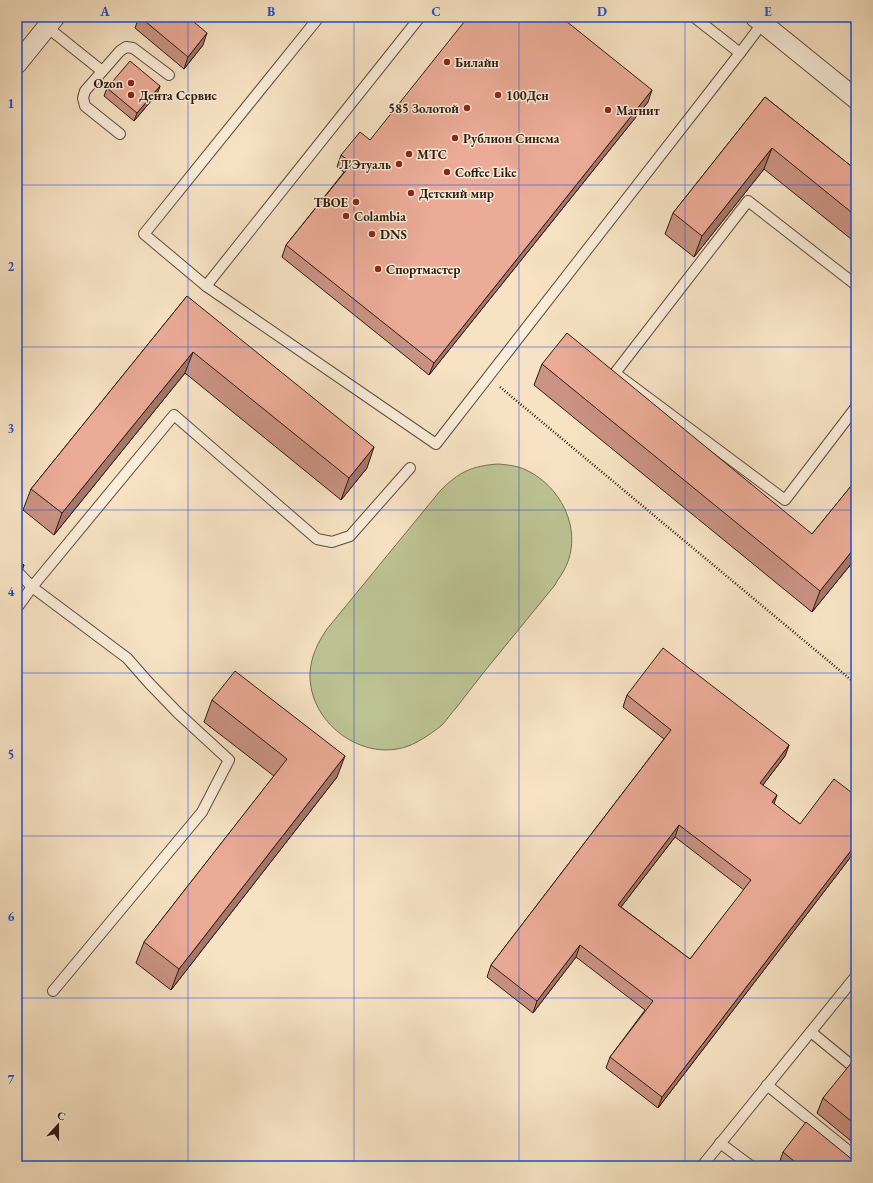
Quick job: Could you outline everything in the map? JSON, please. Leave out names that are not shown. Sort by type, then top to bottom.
[{"type":"street","points":[[762,19],[856,99]]},
{"type":"street","points":[[17,64],[51,22]]},
{"type":"lane","points":[[319,17],[144,234],[206,286],[436,444],[740,53],[762,19]]},
{"type":"lane","points":[[206,286],[420,17]]},
{"type":"lane","points":[[694,17],[740,53]]},
{"type":"lane","points":[[51,22],[102,71]]},
{"type":"lane","points":[[120,134],[85,106],[83,98],[85,91],[120,51],[126,47],[133,48],[169,75]]},
{"type":"lane","points":[[856,285],[748,201],[615,373],[785,500],[856,407]]},
{"type":"lane","points":[[17,608],[32,587],[174,415],[317,538],[332,542],[350,536],[410,468]]},
{"type":"lane","points":[[17,571],[32,587],[127,658],[178,713],[229,760],[202,812],[53,991]]},
{"type":"lane","points":[[702,1166],[811,1032],[854,983]]},
{"type":"lane","points":[[811,1032],[856,1069]]},
{"type":"lane","points":[[767,1085],[856,1157]]},
{"type":"lane","points":[[720,1143],[751,1166]]},
{"type":"path","points":[[844,17],[856,26]]},
{"type":"path","points":[[488,377],[856,684]]},
{"type":"path","points":[[17,982],[19,985],[17,988]]},
{"type":"green space","points":[[498,464],[518,467],[530,472],[542,480],[561,502],[568,516],[572,544],[569,558],[562,574],[555,585],[442,725],[417,742],[399,749],[380,750],[362,746],[345,737],[331,725],[319,710],[312,692],[310,673],[313,655],[327,629],[440,491],[453,479],[466,471],[480,466]]},
{"type":"building","points":[[140,17],[188,17],[207,33],[188,57]]},
{"type":"building","points":[[468,17],[561,17],[652,90],[434,363],[286,245],[352,163],[341,155],[360,132],[370,140]]},
{"type":"building","name":"Дента Сервис","points":[[130,61],[160,86],[137,113],[107,88]]},
{"type":"building","points":[[765,97],[856,170],[856,216],[772,148],[702,236],[673,213]]},
{"type":"building","points":[[187,296],[374,447],[349,478],[193,352],[62,513],[31,489]]},
{"type":"building","points":[[567,333],[812,534],[856,480],[856,546],[820,591],[542,364]]},
{"type":"building","points":[[17,559],[24,565],[17,575]]},
{"type":"building","points":[[663,648],[789,745],[760,783],[777,795],[772,802],[800,824],[834,779],[856,796],[856,844],[662,1097],[610,1057],[653,1001],[580,945],[537,1001],[491,965],[671,730],[627,695]],"holes":[[[679,825],[751,880],[690,959],[618,905]]]},
{"type":"building","points":[[235,671],[345,756],[179,969],[144,942],[287,759],[212,700]]},
{"type":"building","points":[[852,1062],[856,1065],[856,1125],[823,1098]]},
{"type":"building","points":[[806,1122],[854,1161],[850,1166],[800,1166],[783,1152]]},
{"type":"place","name":"Билайн","points":[[447,62]]},
{"type":"place","name":"Ozon","points":[[131,83]]},
{"type":"place","name":"Дента Сервис","points":[[131,95]]},
{"type":"place","name":"100Ден","points":[[498,95]]},
{"type":"place","name":"585 Золотой","points":[[467,108]]},
{"type":"place","name":"Магнит","points":[[608,110]]},
{"type":"place","name":"Рублион Синема","points":[[455,138]]},
{"type":"place","name":"МТС","points":[[409,154]]},
{"type":"place","name":"Л'Этуаль","points":[[399,164]]},
{"type":"place","name":"Coffee Like","points":[[447,172]]},
{"type":"place","name":"Детский мир","points":[[411,193]]},
{"type":"place","name":"ТВОЕ","points":[[356,202]]},
{"type":"place","name":"Colambia","points":[[346,216]]},
{"type":"place","name":"DNS","points":[[372,234]]},
{"type":"place","name":"Спортмастер","points":[[378,269]]}]
